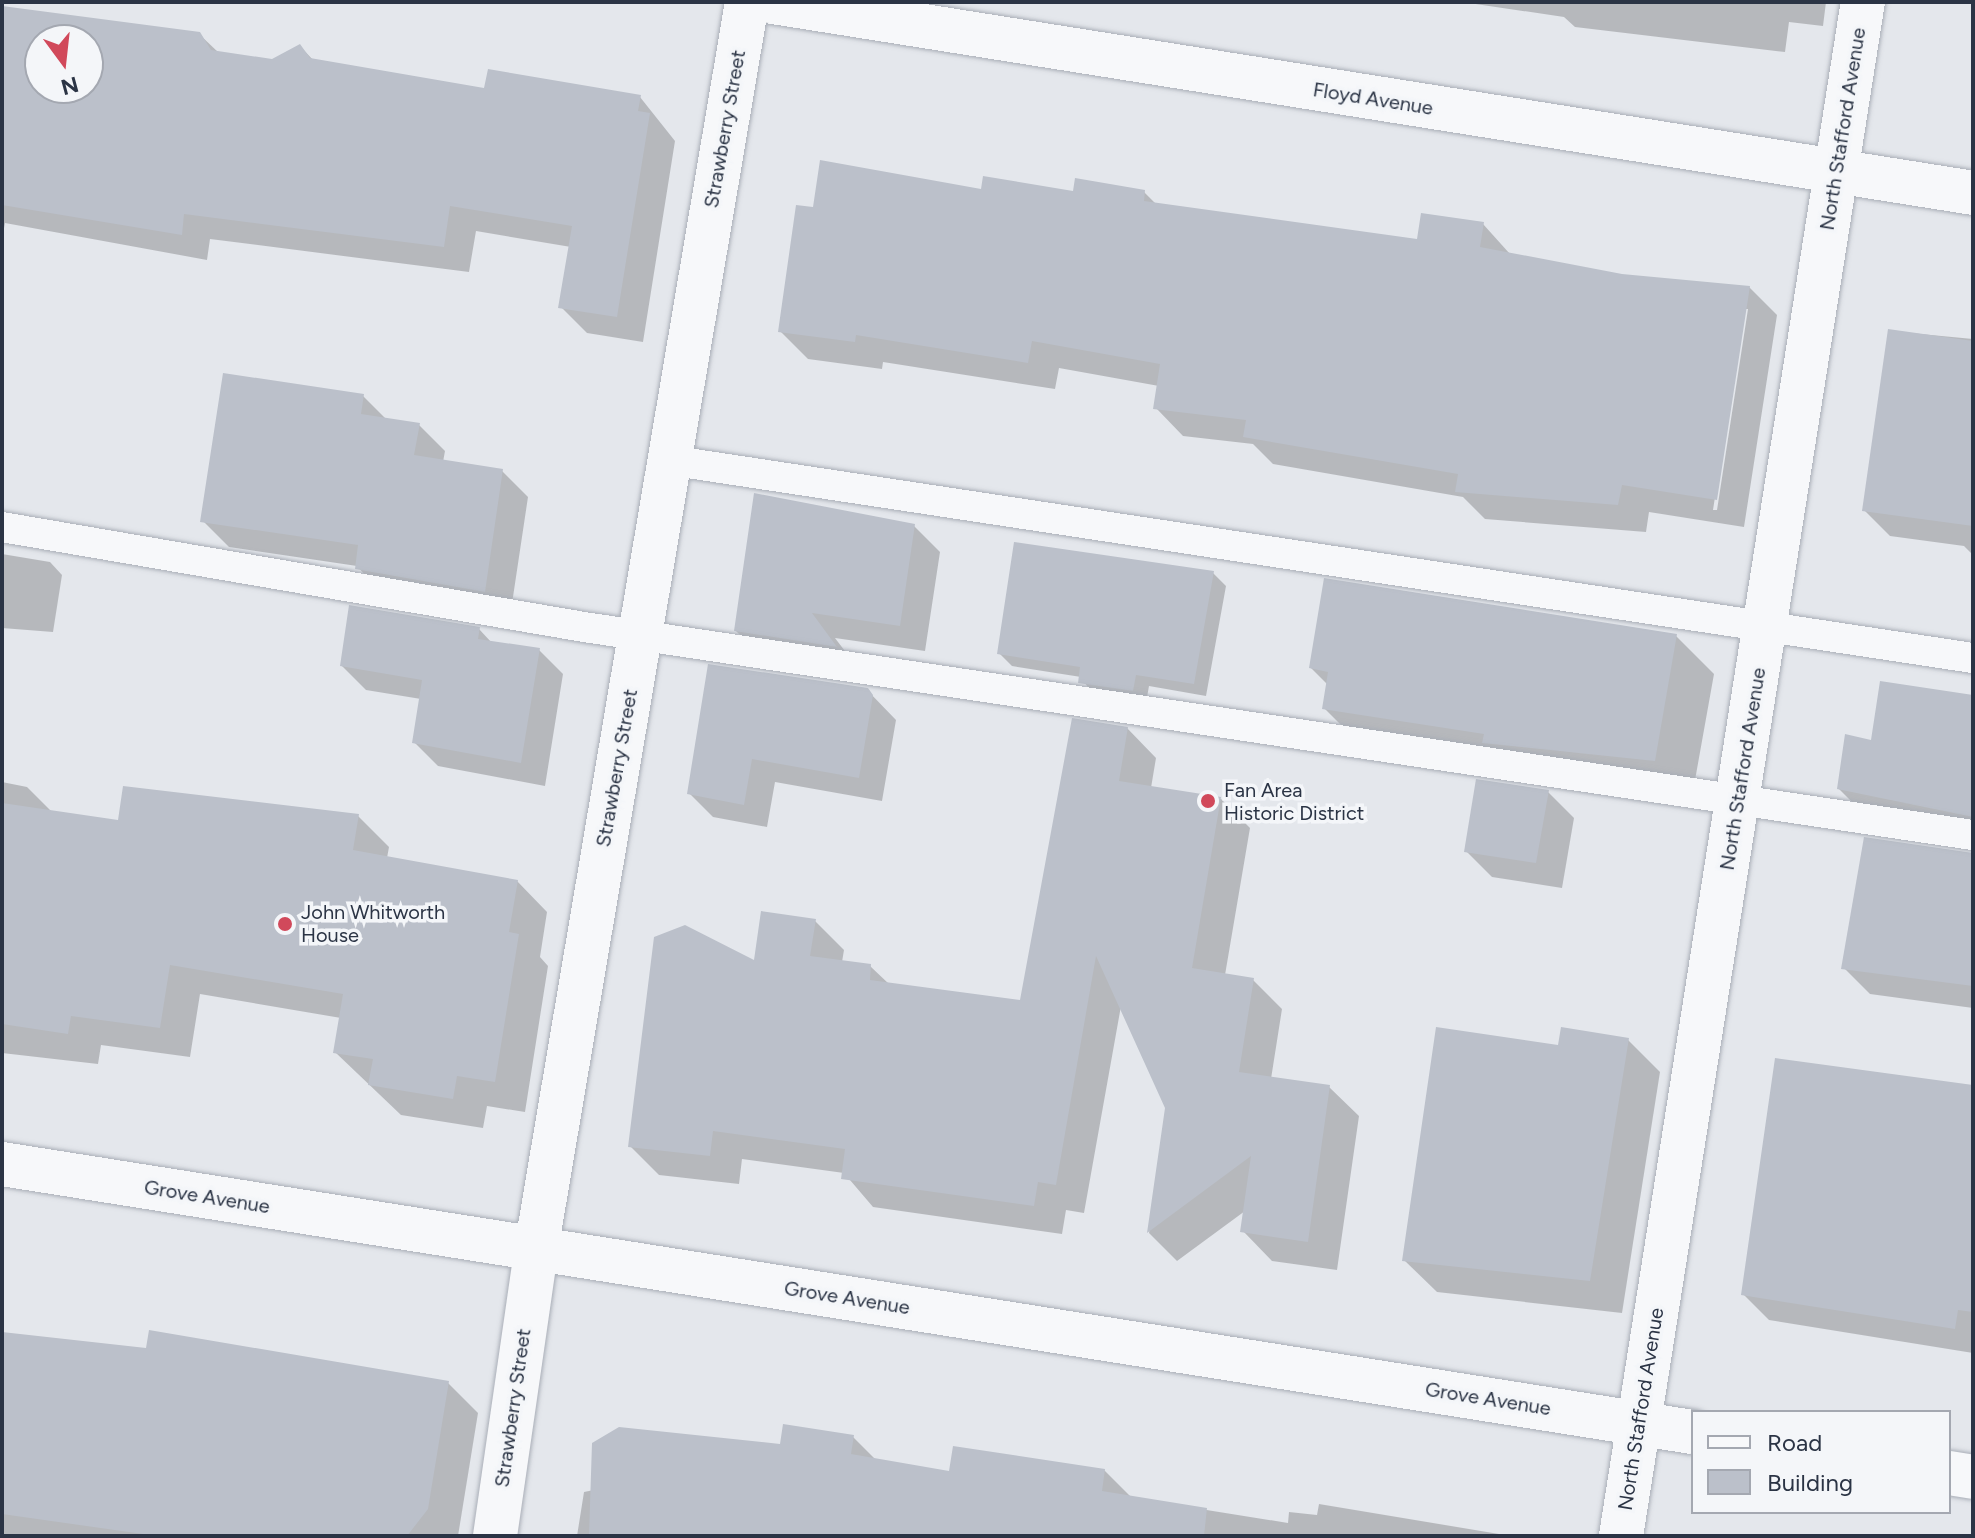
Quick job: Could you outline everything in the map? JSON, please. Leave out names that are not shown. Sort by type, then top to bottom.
[{"type":"street","name":"Strawberry Street","points":[[495,1536],[536,1250],[747,2]]},
{"type":"street","name":"Floyd Avenue","points":[[773,2],[1973,193]]},
{"type":"street","name":"North Stafford Avenue","points":[[1621,1536],[1863,2]]},
{"type":"street","name":"Grove Avenue","points":[[2,1164],[1691,1432]]},
{"type":"street","points":[[1951,1473],[1973,1477]]},
{"type":"lane","points":[[668,460],[1973,658]]},
{"type":"lane","points":[[2,527],[640,631],[1739,796],[1973,835]]},
{"type":"building","points":[[2,6],[200,32],[211,50],[272,59],[300,44],[310,58],[484,88],[488,69],[641,95],[638,111],[650,113],[617,317],[558,308],[572,226],[450,206],[444,247],[184,214],[182,235],[2,205]]},
{"type":"building","points":[[820,160],[981,189],[983,176],[1073,191],[1075,178],[1145,190],[1144,201],[1417,239],[1421,213],[1484,222],[1480,247],[1622,274],[1750,286],[1717,500],[1622,485],[1618,505],[1455,492],[1458,474],[1243,437],[1246,420],[1153,409],[1160,364],[1032,341],[1028,363],[856,335],[855,342],[778,332],[796,205],[813,207]]},
{"type":"building","points":[[1888,329],[1973,341],[1973,526],[1862,511]]},
{"type":"building","points":[[223,373],[364,394],[361,414],[420,423],[414,455],[503,469],[485,592],[355,569],[358,545],[200,522]]},
{"type":"building","points":[[754,493],[915,524],[900,626],[812,613],[837,647],[734,631]]},
{"type":"building","points":[[1014,542],[1214,571],[1194,684],[1136,675],[1133,691],[1078,683],[1080,667],[997,654]]},
{"type":"building","points":[[1324,578],[1677,634],[1655,761],[1482,743],[1484,734],[1322,709],[1328,672],[1309,668]]},
{"type":"building","points":[[349,605],[480,627],[478,639],[540,648],[521,763],[412,743],[422,680],[340,666]]},
{"type":"building","points":[[708,664],[868,688],[873,695],[859,778],[752,759],[744,805],[687,794]]},
{"type":"building","points":[[1880,681],[1973,695],[1973,817],[1837,789],[1845,734],[1871,740]]},
{"type":"building","points":[[1072,718],[1128,727],[1119,781],[1221,797],[1192,968],[1254,978],[1239,1072],[1330,1085],[1308,1242],[1240,1232],[1251,1156],[1147,1233],[1165,1108],[1096,956],[1056,1185],[1038,1182],[1034,1206],[841,1179],[845,1149],[713,1131],[710,1156],[628,1147],[654,937],[685,925],[754,960],[761,911],[816,919],[810,956],[871,964],[870,980],[1020,1000]]},
{"type":"building","points":[[1476,779],[1549,790],[1536,863],[1464,852]]},
{"type":"building","points":[[123,786],[359,814],[353,850],[518,880],[509,932],[519,934],[495,1082],[457,1076],[453,1099],[368,1085],[373,1059],[333,1053],[343,994],[170,965],[160,1028],[71,1016],[68,1034],[2,1024],[2,803],[118,820]]},
{"type":"building","points":[[1864,837],[1973,853],[1973,986],[1841,969]]},
{"type":"building","points":[[1436,1027],[1558,1045],[1561,1027],[1629,1038],[1590,1281],[1402,1261]]},
{"type":"building","points":[[1775,1058],[1973,1085],[1973,1312],[1958,1310],[1955,1329],[1741,1295]]},
{"type":"building","points":[[149,1330],[449,1381],[428,1509],[407,1536],[157,1536],[2,1514],[2,1332],[146,1348]]},
{"type":"building","points":[[783,1424],[854,1435],[851,1454],[949,1471],[953,1446],[1105,1469],[1102,1491],[1207,1508],[1204,1536],[589,1536],[592,1443],[619,1427],[780,1444]]},
{"type":"place","name":"Fan Area Historic District","points":[[1208,801]]},
{"type":"place","name":"John Whitworth House","points":[[285,924]]}]
